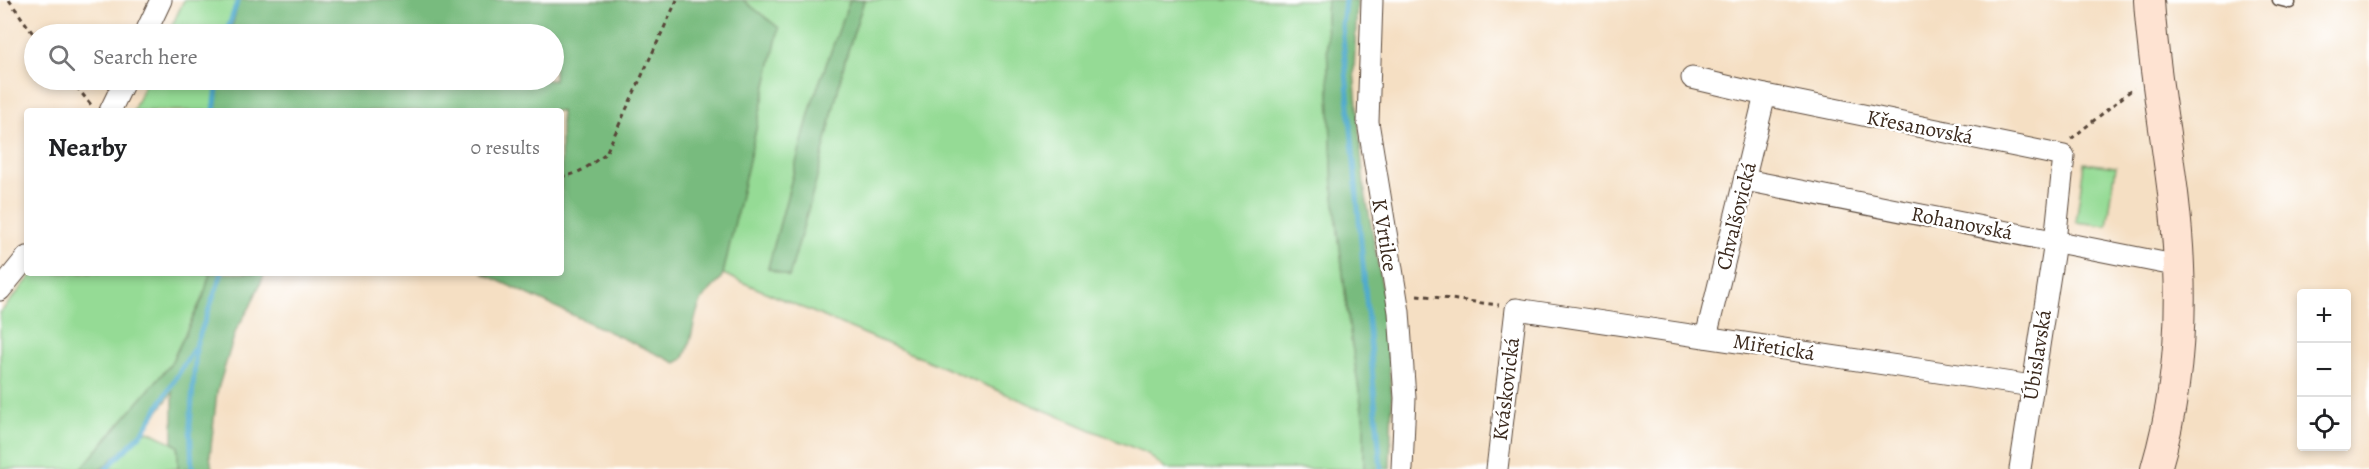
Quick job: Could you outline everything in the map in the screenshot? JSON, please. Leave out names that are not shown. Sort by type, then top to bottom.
[{"type":"street","points":[[150,24],[161,0]]},
{"type":"street","name":"K Vrtilce","points":[[1372,0],[1368,122],[1399,312],[1405,398],[1402,469]]},
{"type":"street","points":[[2149,0],[2152,43],[2168,156],[2179,266],[2179,339],[2163,445],[2156,469]]},
{"type":"street","name":"Křesanovská","points":[[1692,78],[2053,153]]},
{"type":"street","points":[[111,108],[120,90]]},
{"type":"street","name":"Chvalšovická","points":[[1706,337],[1765,95]]},
{"type":"street","points":[[2053,153],[2064,156],[2055,242]]},
{"type":"street","name":"Rohanovská","points":[[1745,180],[2179,266]]},
{"type":"street","name":"Úbislavská","points":[[2020,469],[2055,242]]},
{"type":"street","points":[[0,290],[24,261]]},
{"type":"street","name":"Miřetická","points":[[1516,309],[2032,386]]},
{"type":"street","name":"Kváskovická","points":[[1497,469],[1516,309]]},
{"type":"lane","points":[[2278,0],[2290,3]]},
{"type":"path","points":[[9,0],[27,24]]},
{"type":"path","points":[[564,176],[588,166],[606,153],[677,0]]},
{"type":"path","points":[[2053,153],[2138,85]]},
{"type":"path","points":[[79,90],[94,108]]},
{"type":"path","points":[[1394,292],[1516,309]]},
{"type":"green space","points":[[184,0],[239,0],[233,24],[173,24]]},
{"type":"green space","points":[[239,0],[743,0],[779,28],[723,274],[700,304],[689,346],[683,359],[676,363],[488,276],[564,276],[564,108],[216,108],[218,90],[564,90],[564,24],[233,24]]},
{"type":"green space","points":[[743,0],[850,0],[813,100],[768,268],[789,277],[817,178],[845,60],[864,0],[1327,0],[1333,188],[1349,325],[1364,423],[1364,469],[1165,469],[1148,454],[723,274],[779,28]]},
{"type":"green space","points":[[850,0],[864,0],[845,60],[817,178],[789,277],[768,268],[813,100]]},
{"type":"green space","points":[[1327,0],[1357,0],[1354,71],[1364,186],[1382,286],[1392,399],[1390,469],[1364,469],[1364,423],[1349,325],[1333,188]]},
{"type":"green space","points":[[142,90],[218,90],[216,108],[134,108]]},
{"type":"green space","points":[[2084,163],[2116,167],[2107,226],[2076,222]]},
{"type":"green space","points":[[31,276],[209,276],[205,292],[170,365],[81,469],[0,469],[0,313]]},
{"type":"green space","points":[[209,276],[264,276],[250,307],[236,330],[217,392],[210,456],[212,469],[178,469],[178,446],[173,443],[173,392],[139,436],[101,469],[81,469],[170,365],[203,298]]},
{"type":"green space","points":[[149,431],[178,446],[178,469],[101,469],[135,437]]},
{"type":"waterway","points":[[230,24],[238,0]]},
{"type":"waterway","points":[[1345,0],[1342,26],[1381,469]]},
{"type":"waterway","points":[[214,108],[217,90]]},
{"type":"waterway","points":[[106,469],[143,432],[196,345],[221,276]]},
{"type":"waterway","points":[[192,469],[190,425],[196,348]]}]
